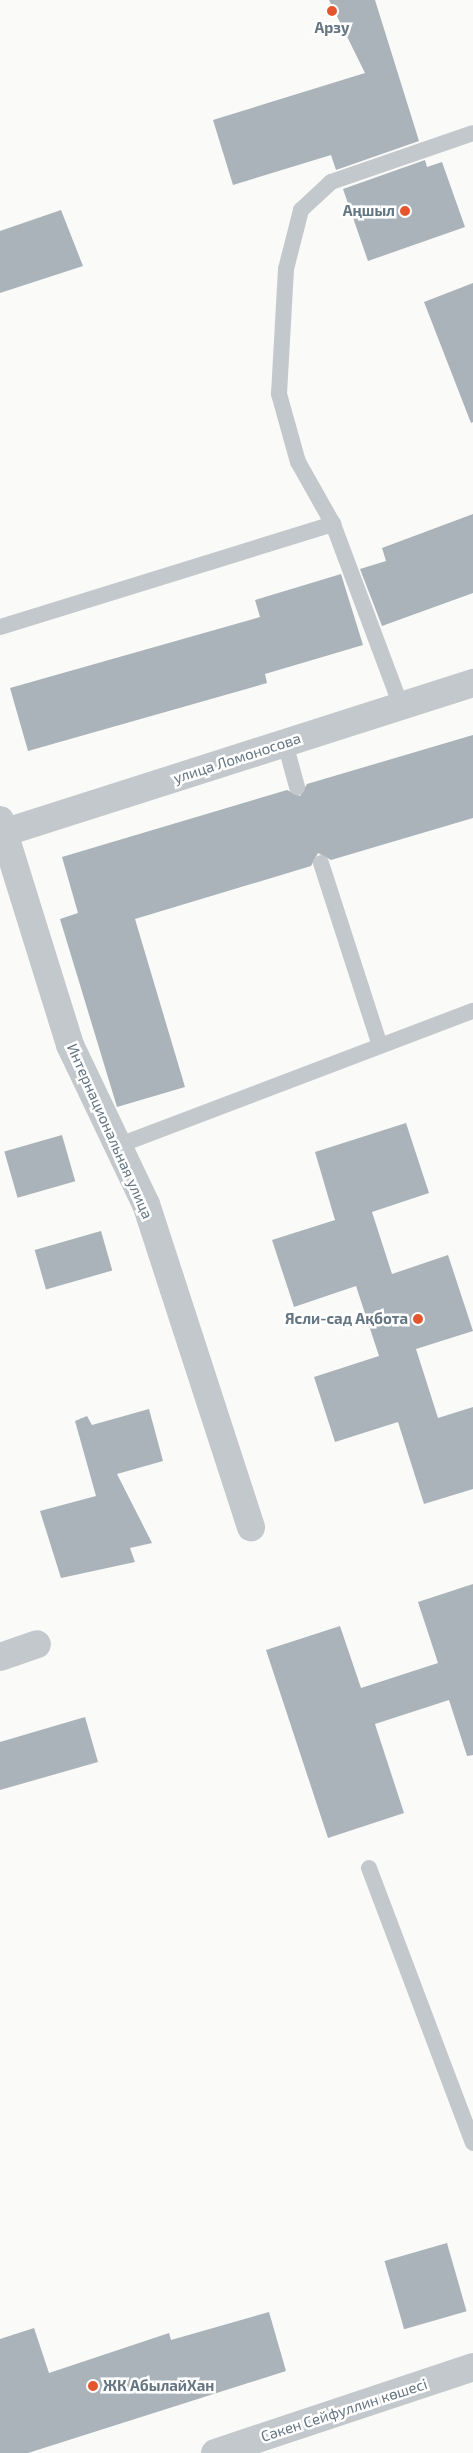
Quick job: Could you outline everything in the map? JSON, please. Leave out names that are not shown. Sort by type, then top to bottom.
[{"type":"street","name":"улица Ломоносова","points":[[2,829],[285,743],[473,683]]},
{"type":"street","name":"Интернациональная улица","points":[[2,829],[70,1045],[146,1204],[251,1527]]},
{"type":"street","points":[[0,1658],[37,1644]]},
{"type":"street","name":"Сәкен Сейфуллин көшесі","points":[[215,2453],[473,2367]]},
{"type":"lane","points":[[401,706],[333,524],[298,462],[279,394],[286,269],[302,210],[331,182],[473,134]]},
{"type":"lane","points":[[0,627],[333,524]]},
{"type":"lane","points":[[285,743],[297,787]]},
{"type":"lane","points":[[321,863],[380,1046]]},
{"type":"lane","points":[[117,1146],[473,1011]]},
{"type":"lane","points":[[369,1868],[473,2143]]},
{"type":"building","points":[[329,0],[375,0],[419,141],[336,170],[331,155],[233,185],[213,120],[365,73]]},
{"type":"building","name":"Аңшыл","points":[[425,160],[427,167],[442,162],[465,227],[368,261],[343,189]]},
{"type":"building","points":[[61,210],[83,266],[0,293],[0,231]]},
{"type":"building","points":[[473,283],[473,422],[471,423],[424,302]]},
{"type":"building","points":[[473,514],[473,593],[382,626],[360,569],[386,561],[382,548]]},
{"type":"building","points":[[341,574],[363,645],[265,674],[267,683],[28,751],[10,688],[260,617],[255,600]]},
{"type":"building","points":[[473,735],[473,818],[331,860],[318,853],[311,866],[135,919],[185,1087],[117,1107],[60,919],[78,913],[62,857],[287,790],[300,796],[307,784]]},
{"type":"building","name":"Ясли-сад Ақбота","points":[[406,1123],[429,1193],[372,1212],[392,1274],[448,1255],[473,1331],[416,1349],[438,1418],[473,1407],[473,1489],[424,1504],[398,1422],[335,1442],[314,1377],[379,1356],[356,1286],[294,1307],[272,1240],[335,1220],[315,1152]]},
{"type":"building","points":[[62,1135],[75,1181],[18,1198],[4,1152]]},
{"type":"building","points":[[101,1231],[112,1270],[46,1289],[35,1250]]},
{"type":"building","points":[[149,1409],[163,1461],[117,1474],[152,1543],[130,1548],[135,1562],[61,1578],[40,1511],[96,1496],[75,1421],[87,1416],[92,1425]]},
{"type":"building","points":[[473,1584],[473,1755],[467,1756],[449,1700],[375,1724],[404,1813],[328,1838],[266,1650],[340,1626],[361,1688],[438,1663],[418,1602]]},
{"type":"building","points":[[85,1717],[98,1762],[0,1790],[0,1742]]},
{"type":"building","points":[[447,2243],[467,2311],[404,2329],[385,2261]]},
{"type":"building","name":"ЖК АбылайХан","points":[[269,2312],[286,2371],[28,2453],[0,2453],[0,2339],[34,2328],[49,2373],[169,2333],[171,2340]]},
{"type":"place","name":"Арзу","points":[[332,11]]},
{"type":"place","name":"Аңшыл","points":[[405,211]]},
{"type":"place","name":"Ясли-сад Ақбота","points":[[418,1319]]},
{"type":"place","name":"ЖК АбылайХан","points":[[93,2386]]}]
